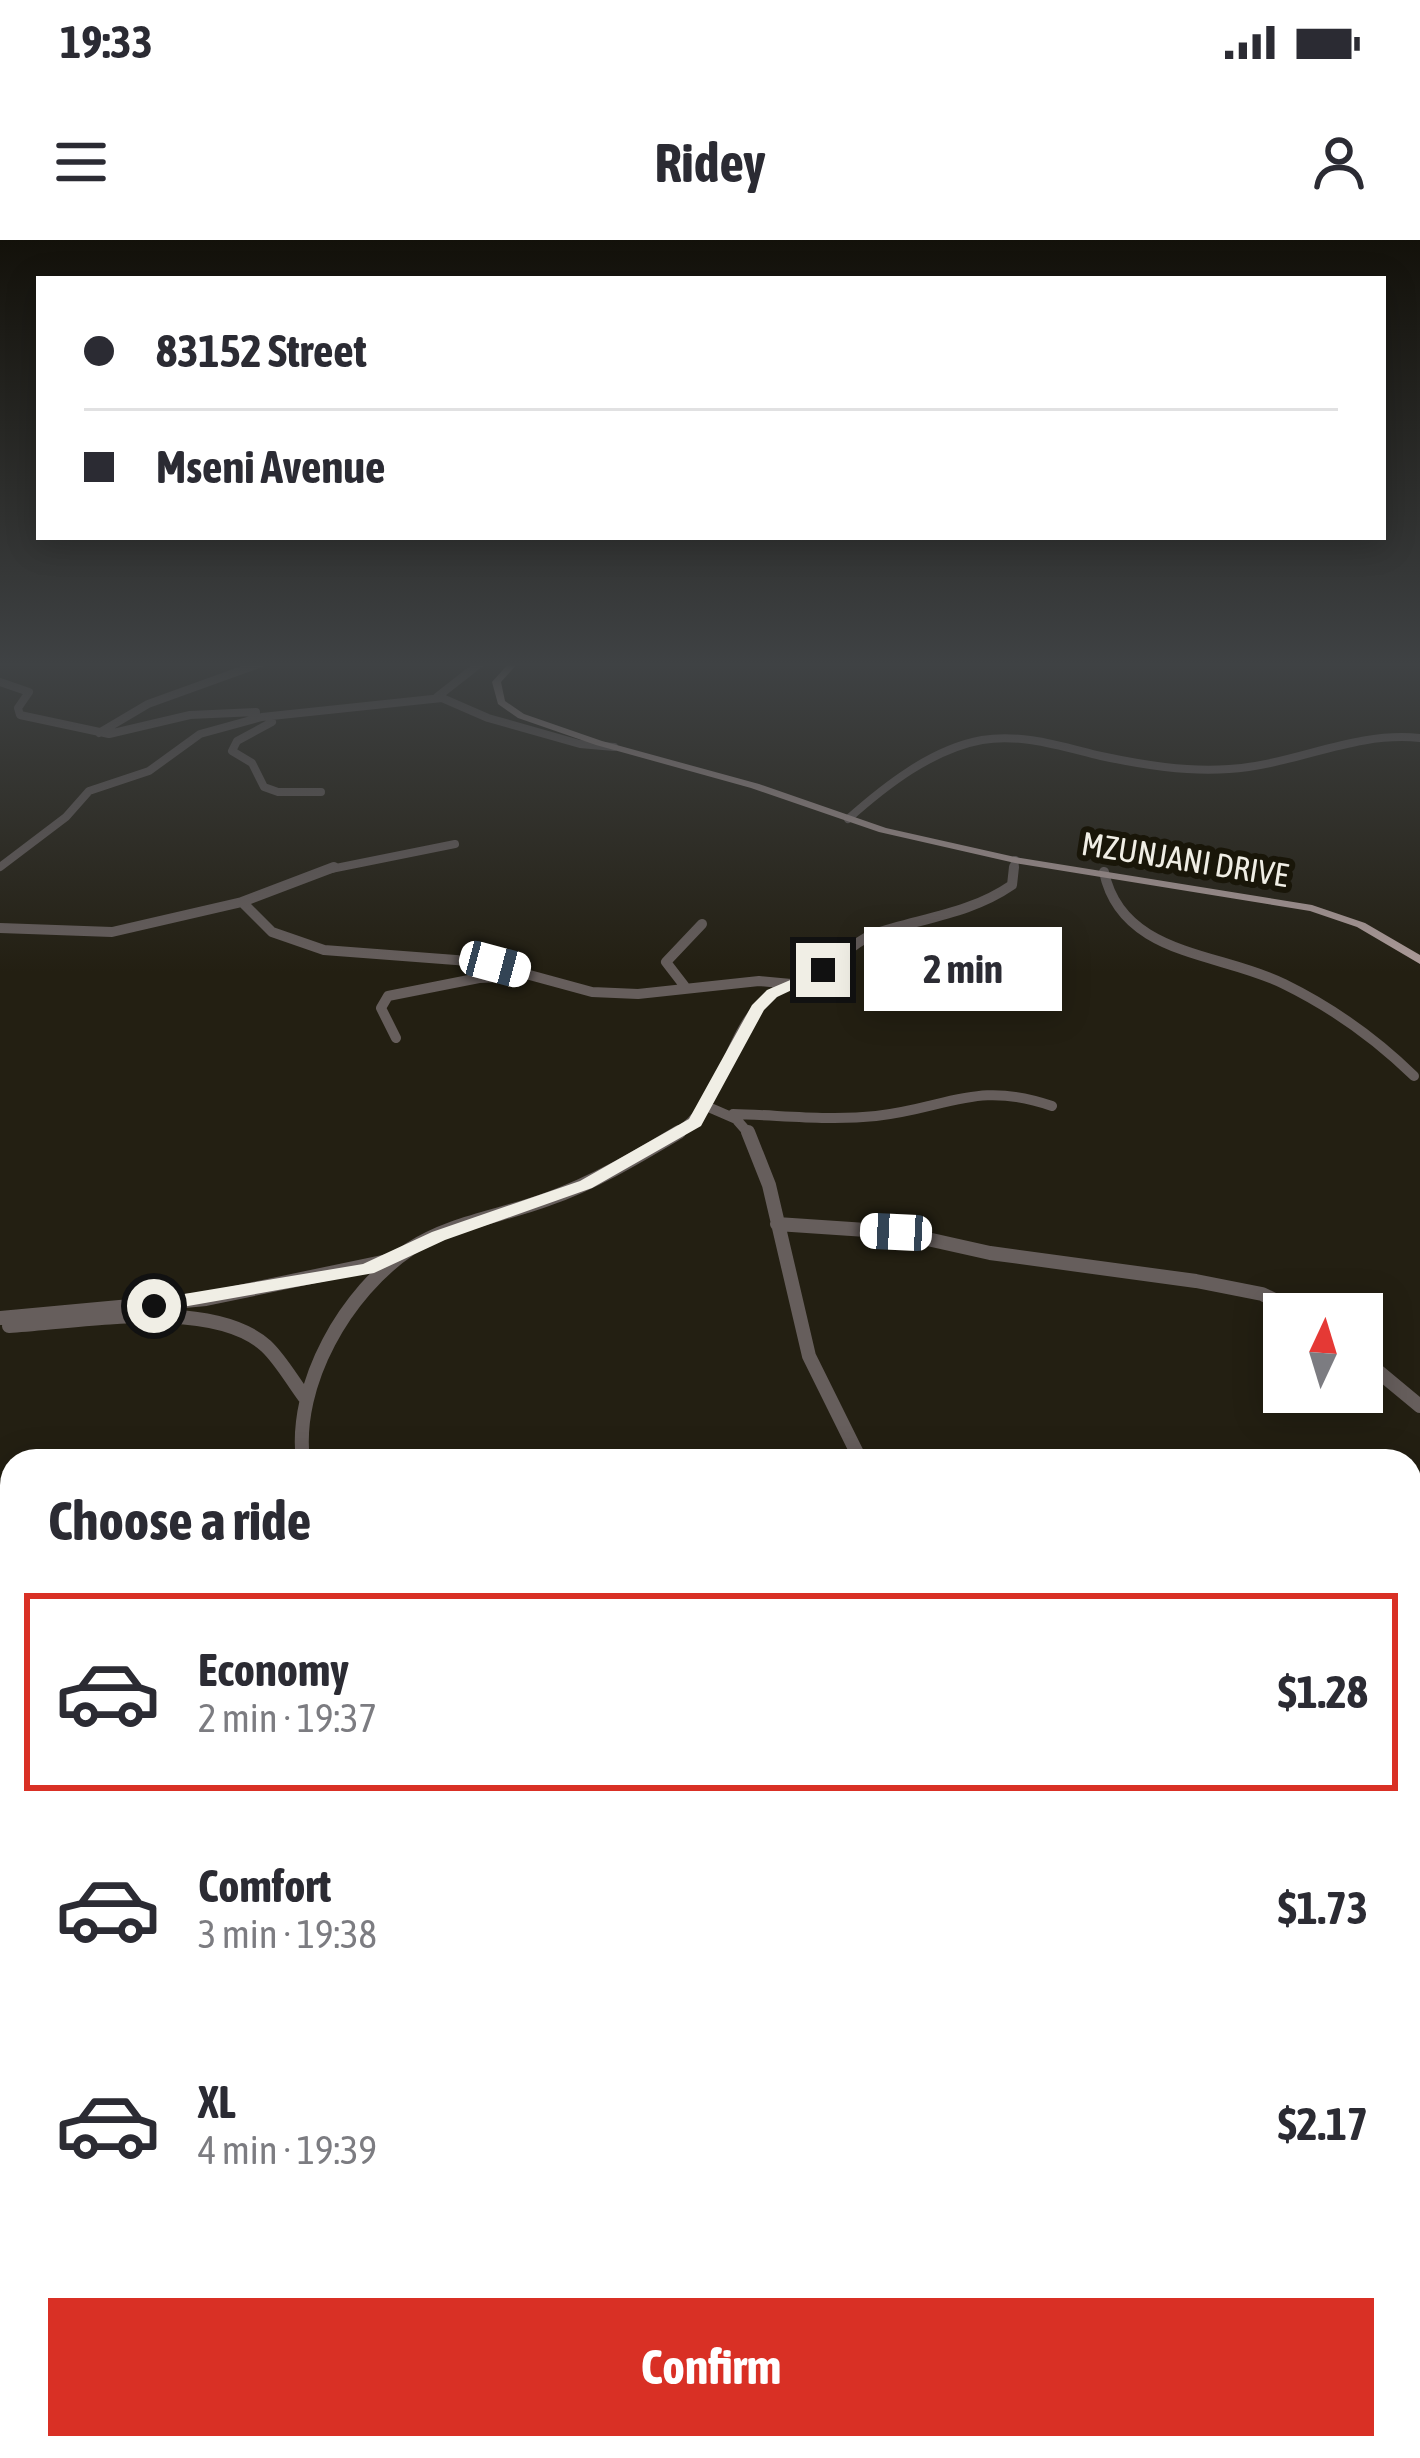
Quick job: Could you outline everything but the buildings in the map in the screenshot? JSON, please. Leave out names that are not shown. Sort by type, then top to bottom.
[{"type":"main road","name":"MZUNJANI DRIVE","points":[[677,765],[848,819],[1015,860],[1312,908],[1361,925],[1420,960]]},
{"type":"street","points":[[0,867],[66,817],[89,791],[158,765]]},
{"type":"street","points":[[252,765],[263,787],[278,792],[321,792]]},
{"type":"street","points":[[848,819],[887,783],[924,765]]},
{"type":"street","points":[[1151,765],[1231,770],[1262,765]]},
{"type":"street","points":[[0,928],[112,932],[242,902],[338,866],[455,844]]},
{"type":"street","points":[[2,1326],[206,1299],[367,1269],[400,1258],[438,1236],[586,1184],[684,1130],[703,1114],[758,1008],[772,994],[823,970],[870,936],[952,916],[993,898],[1012,885],[1015,860]]},
{"type":"street","points":[[1104,872],[1113,898],[1149,938],[1283,983],[1385,1048],[1414,1076]]},
{"type":"street","points":[[242,902],[272,932],[324,950],[482,962],[605,993],[759,981],[793,984]]},
{"type":"street","points":[[686,988],[668,969],[667,959],[702,924]]},
{"type":"street","points":[[396,1038],[381,1008],[388,996],[478,978],[535,975]]},
{"type":"street","points":[[706,1106],[734,1114],[885,1115],[957,1093],[992,1090],[1052,1106]]},
{"type":"street","points":[[734,1114],[749,1138],[777,1224],[793,1301],[825,1394],[855,1449]]},
{"type":"street","points":[[777,1224],[896,1232],[990,1253],[1196,1281],[1263,1296]]},
{"type":"street","points":[[302,1449],[299,1419],[331,1344],[354,1309],[400,1258]]},
{"type":"street","points":[[2,1326],[112,1324],[182,1316],[219,1321],[265,1345],[306,1399]]},
{"type":"street","points":[[1383,1375],[1420,1406]]},
{"type":"route","points":[[154,1306],[367,1269],[400,1258],[438,1236],[586,1184],[695,1122],[758,1008],[772,994],[823,970]]}]
